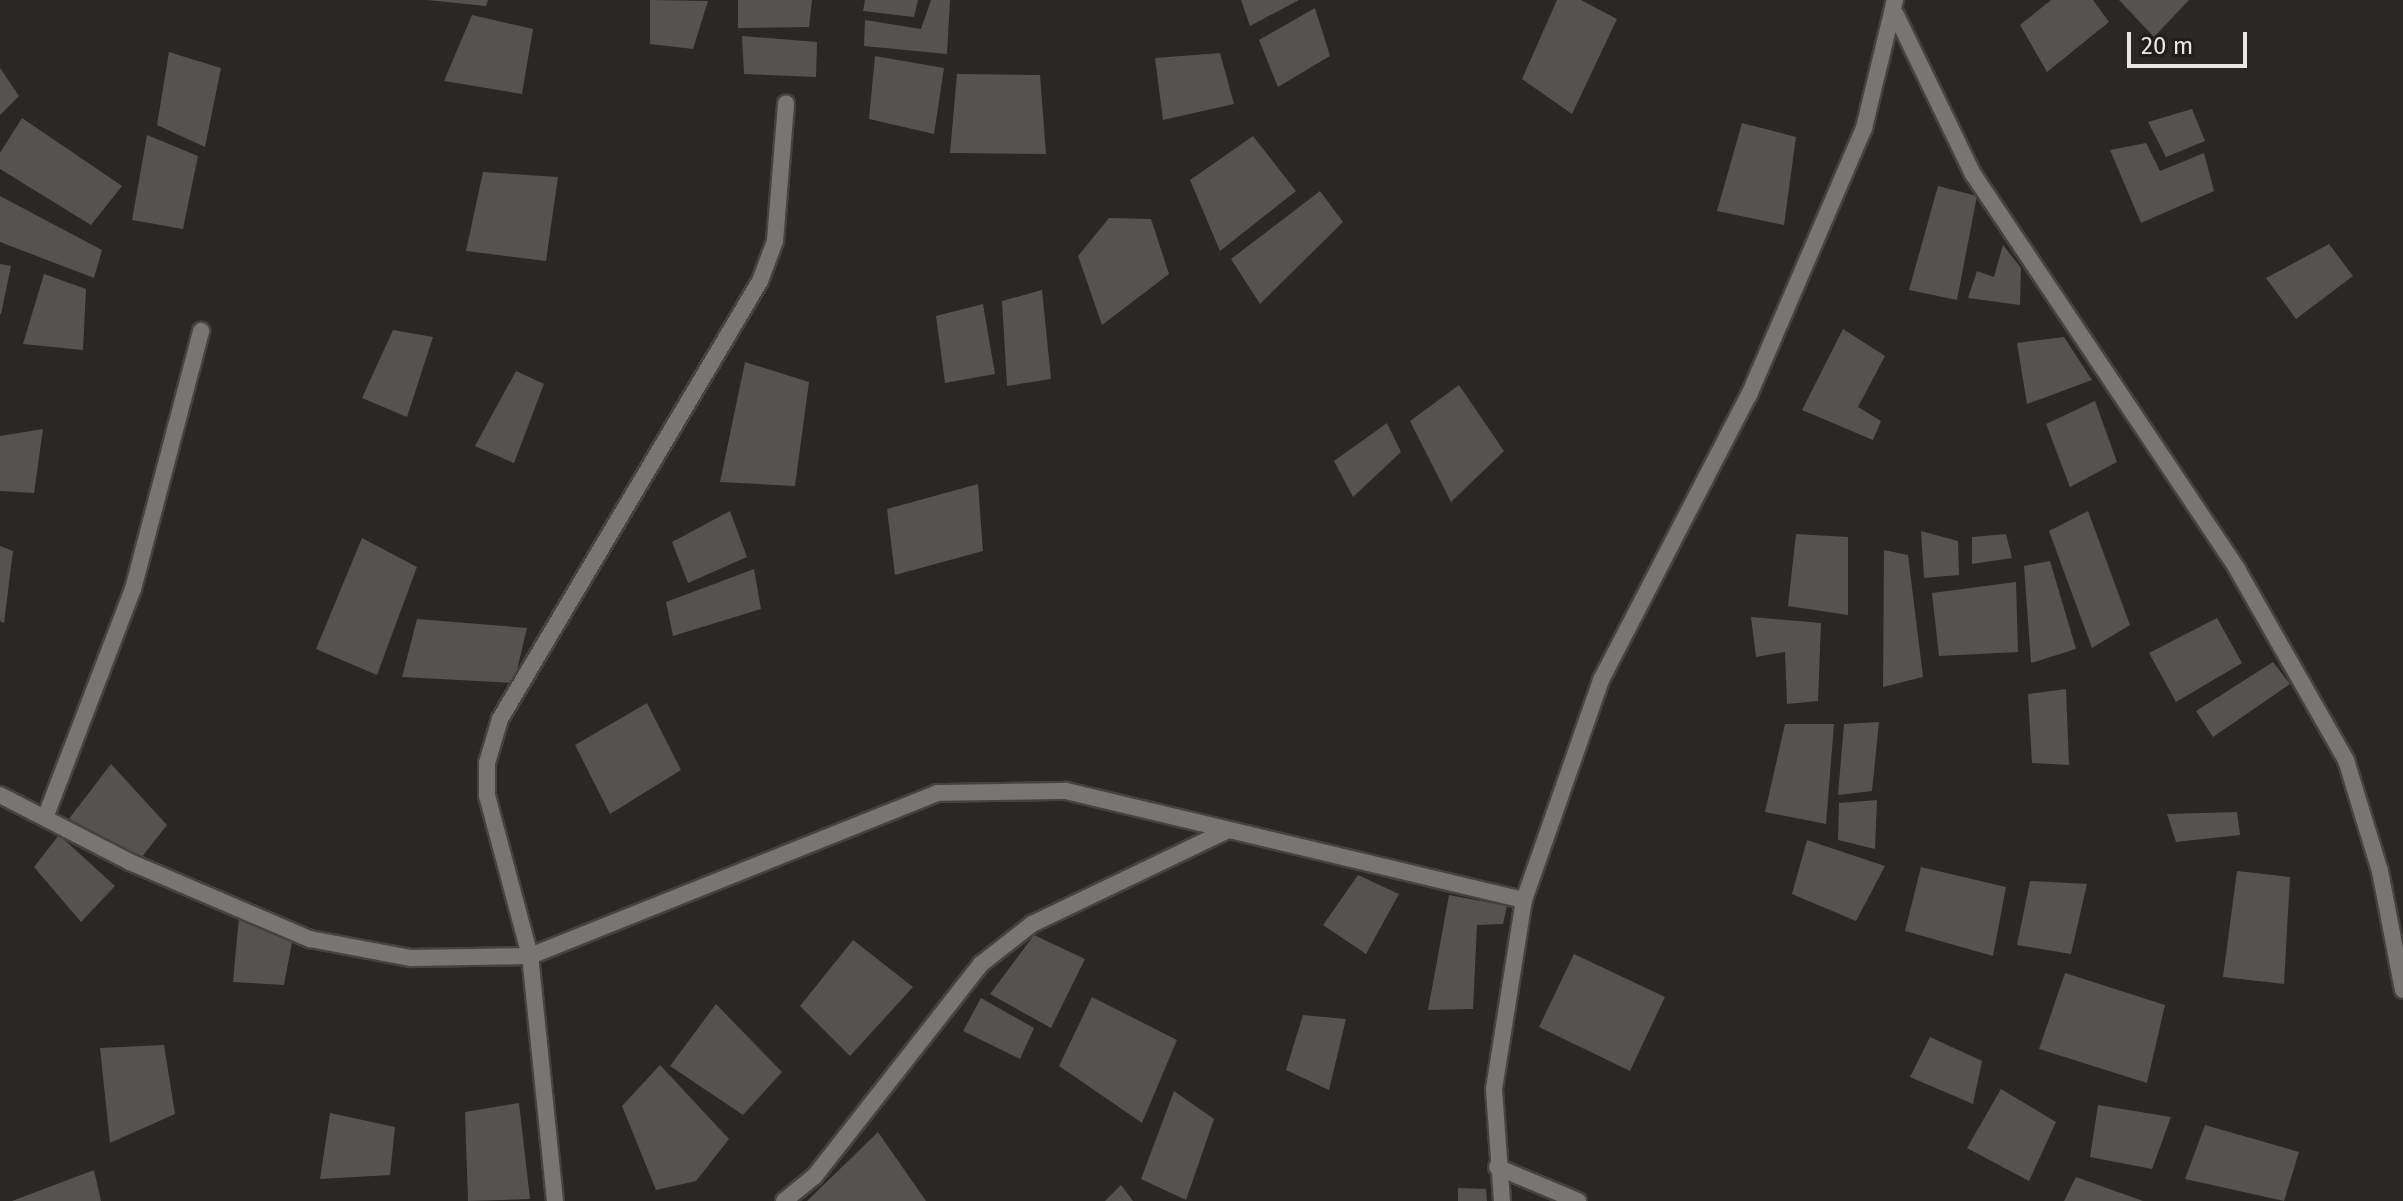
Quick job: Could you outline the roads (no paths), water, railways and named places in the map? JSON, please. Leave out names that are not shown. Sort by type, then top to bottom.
[{"type":"street","points":[[1502,1201],[1497,1167],[1498,1035],[1524,900],[1601,680],[1749,395],[1864,128],[1895,8]]},
{"type":"street","points":[[1895,8],[1973,174],[2237,569],[2346,760],[2380,871],[2403,990]]},
{"type":"street","points":[[555,1201],[530,956],[487,796],[487,763],[500,719],[760,281],[775,241],[786,103]]},
{"type":"street","points":[[45,818],[133,589],[201,331]]},
{"type":"street","points":[[0,795],[310,939],[411,958],[530,956],[937,793],[1066,791],[1524,900]]},
{"type":"street","points":[[784,1201],[814,1177],[981,964],[1032,924],[1228,830]]},
{"type":"street","points":[[1497,1167],[1578,1201]]}]
